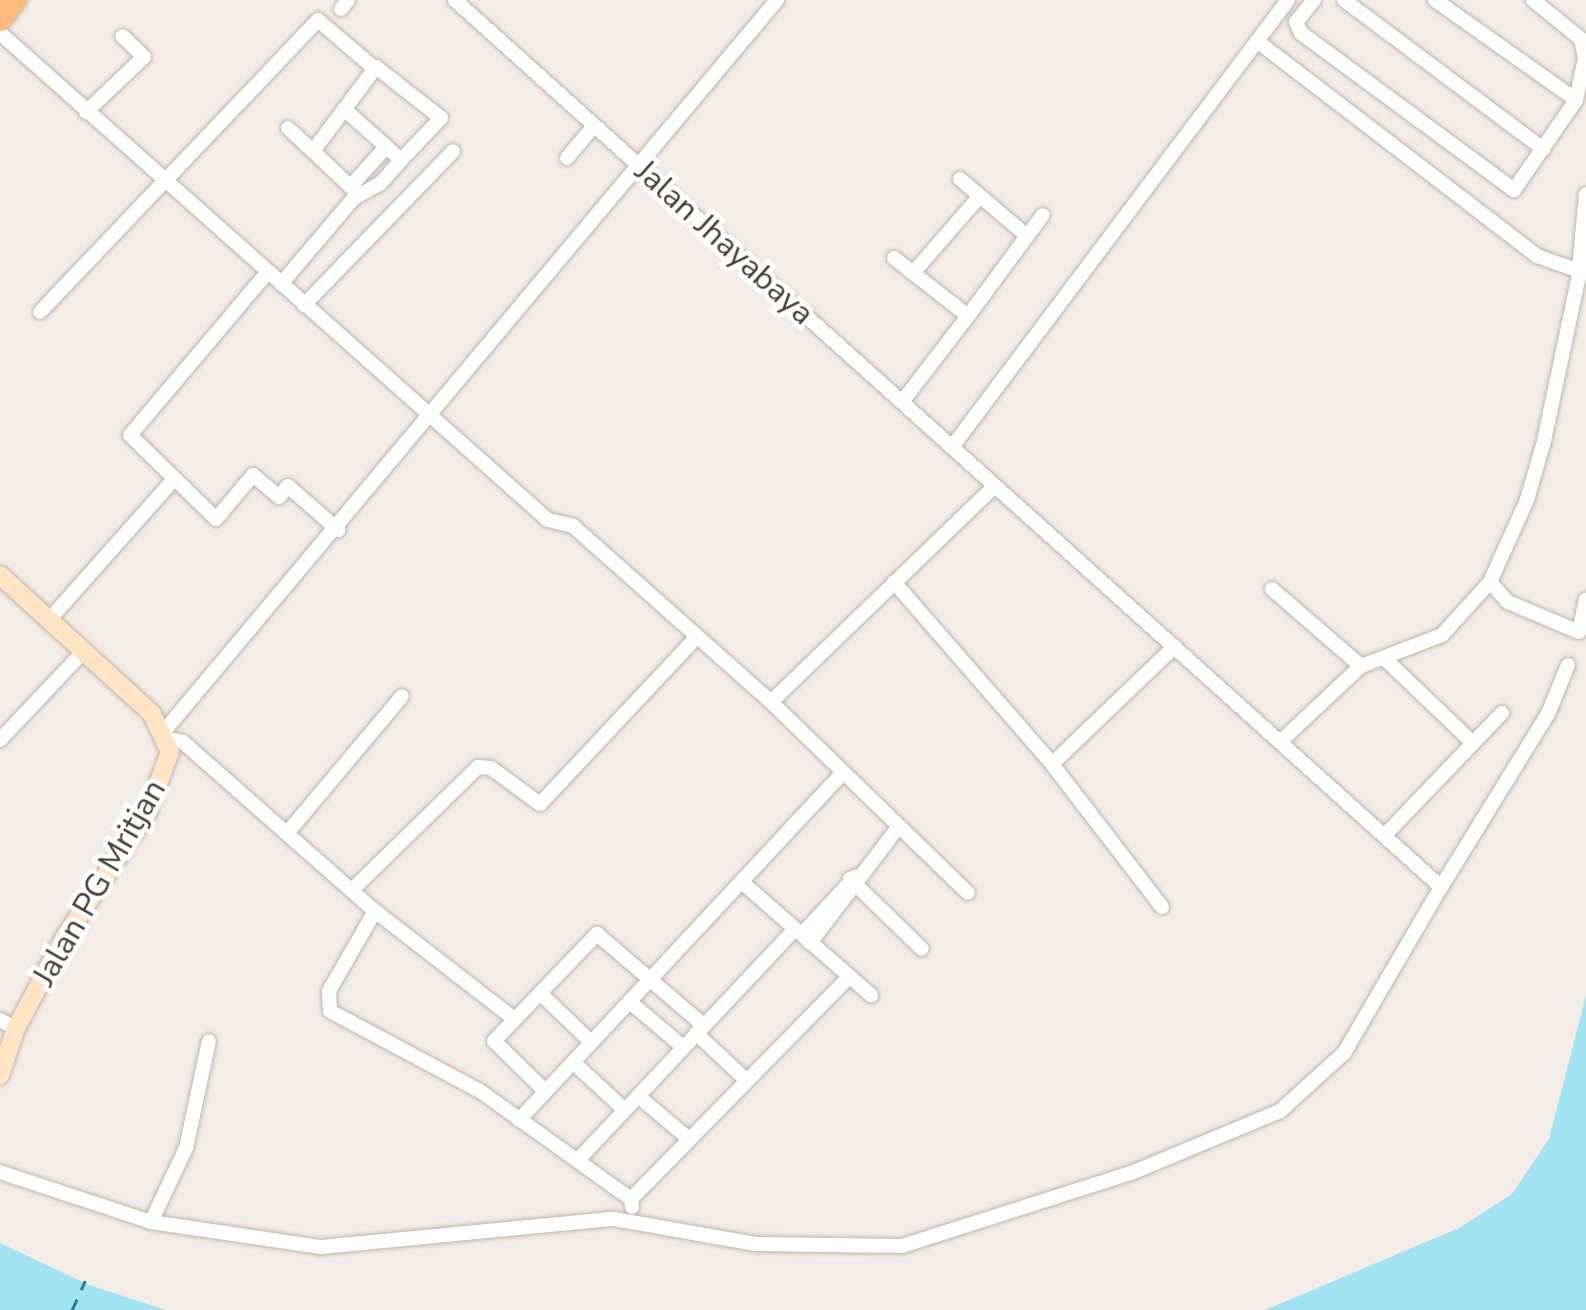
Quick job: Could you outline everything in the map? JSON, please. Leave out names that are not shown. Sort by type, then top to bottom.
[{"type":"highway","points":[[0,20],[15,0]]},
{"type":"main road","points":[[0,575],[167,735]]},
{"type":"main road","name":"Jalan PG Mritjan","points":[[0,1075],[8,1024],[147,812],[165,772],[167,735]]},
{"type":"street","name":"Jalan Jhayabaya","points":[[454,0],[1442,887]]},
{"type":"street","points":[[513,1018],[375,910],[183,742],[167,735],[778,0]]},
{"type":"street","points":[[952,447],[1288,0]]},
{"type":"street","points":[[1314,0],[1296,22],[1300,33],[1508,189],[1518,186],[1576,100],[1586,46],[1533,0]]},
{"type":"street","points":[[1344,0],[1543,150]]},
{"type":"street","points":[[1435,0],[1576,100]]},
{"type":"street","points":[[40,312],[166,185],[318,20],[374,69]]},
{"type":"street","points":[[0,33],[166,185],[548,520],[570,524],[771,702],[967,894]]},
{"type":"street","points":[[86,112],[144,57],[122,36]]},
{"type":"street","points":[[1257,40],[1537,256],[1583,272]]},
{"type":"street","points":[[313,151],[374,69],[383,67],[440,118],[382,183],[355,191]]},
{"type":"street","points":[[344,109],[401,160]]},
{"type":"street","points":[[567,158],[594,127]]},
{"type":"street","points":[[288,128],[355,191]]},
{"type":"street","points":[[281,284],[386,147]]},
{"type":"street","points":[[304,305],[452,151]]},
{"type":"street","points":[[960,180],[1026,236]]},
{"type":"street","points":[[1282,740],[1361,666],[1442,635],[1490,582],[1527,500],[1544,441],[1583,272],[1586,194]]},
{"type":"street","points":[[913,273],[980,197]]},
{"type":"street","points":[[902,402],[1043,215]]},
{"type":"street","points":[[894,258],[968,316]]},
{"type":"street","points":[[268,273],[132,427],[133,442],[216,519],[253,475],[279,497],[288,486],[338,530]]},
{"type":"street","points":[[49,620],[174,480]]},
{"type":"street","points":[[771,702],[996,486]]},
{"type":"street","points":[[894,582],[1052,764],[1162,907]]},
{"type":"street","points":[[1490,582],[1508,602],[1579,632],[1586,600]]},
{"type":"street","points":[[1272,589],[1361,666]]},
{"type":"street","points":[[352,890],[478,767],[491,768],[540,804],[697,637]]},
{"type":"street","points":[[1052,764],[1175,646]]},
{"type":"street","points":[[0,740],[82,652]]},
{"type":"street","points":[[1384,658],[1473,743]]},
{"type":"street","points":[[0,1172],[152,1222],[320,1247],[632,1221],[756,1244],[902,1246],[1132,1172],[1280,1112],[1344,1052],[1548,714],[1568,664]]},
{"type":"street","points":[[288,832],[402,696]]},
{"type":"street","points":[[1385,835],[1502,714]]},
{"type":"street","points":[[519,1120],[744,884],[844,772]]},
{"type":"street","points":[[578,1160],[699,1029],[803,935],[897,828]]},
{"type":"street","points":[[855,880],[922,949]]},
{"type":"street","points":[[744,884],[871,996]]},
{"type":"street","points":[[375,910],[329,990],[330,1011],[480,1091],[631,1198]]},
{"type":"street","points":[[545,1091],[496,1047],[495,1038],[597,934],[651,981],[746,1080]]},
{"type":"street","points":[[632,1221],[631,1198],[849,977]]},
{"type":"street","points":[[540,993],[591,1042]]},
{"type":"street","points":[[630,1002],[683,1047]]},
{"type":"street","points":[[152,1222],[186,1148],[209,1041]]},
{"type":"street","points":[[574,1062],[625,1110]]},
{"type":"street","points":[[638,1096],[689,1139]]},
{"type":"water","points":[[1586,995],[1586,1310],[1265,1310],[1459,1228],[1512,1194],[1549,1139]]},
{"type":"water","points":[[0,1243],[89,1285],[166,1310],[0,1310]]},
{"type":"ferry route","points":[[72,1310],[85,1281]]}]
